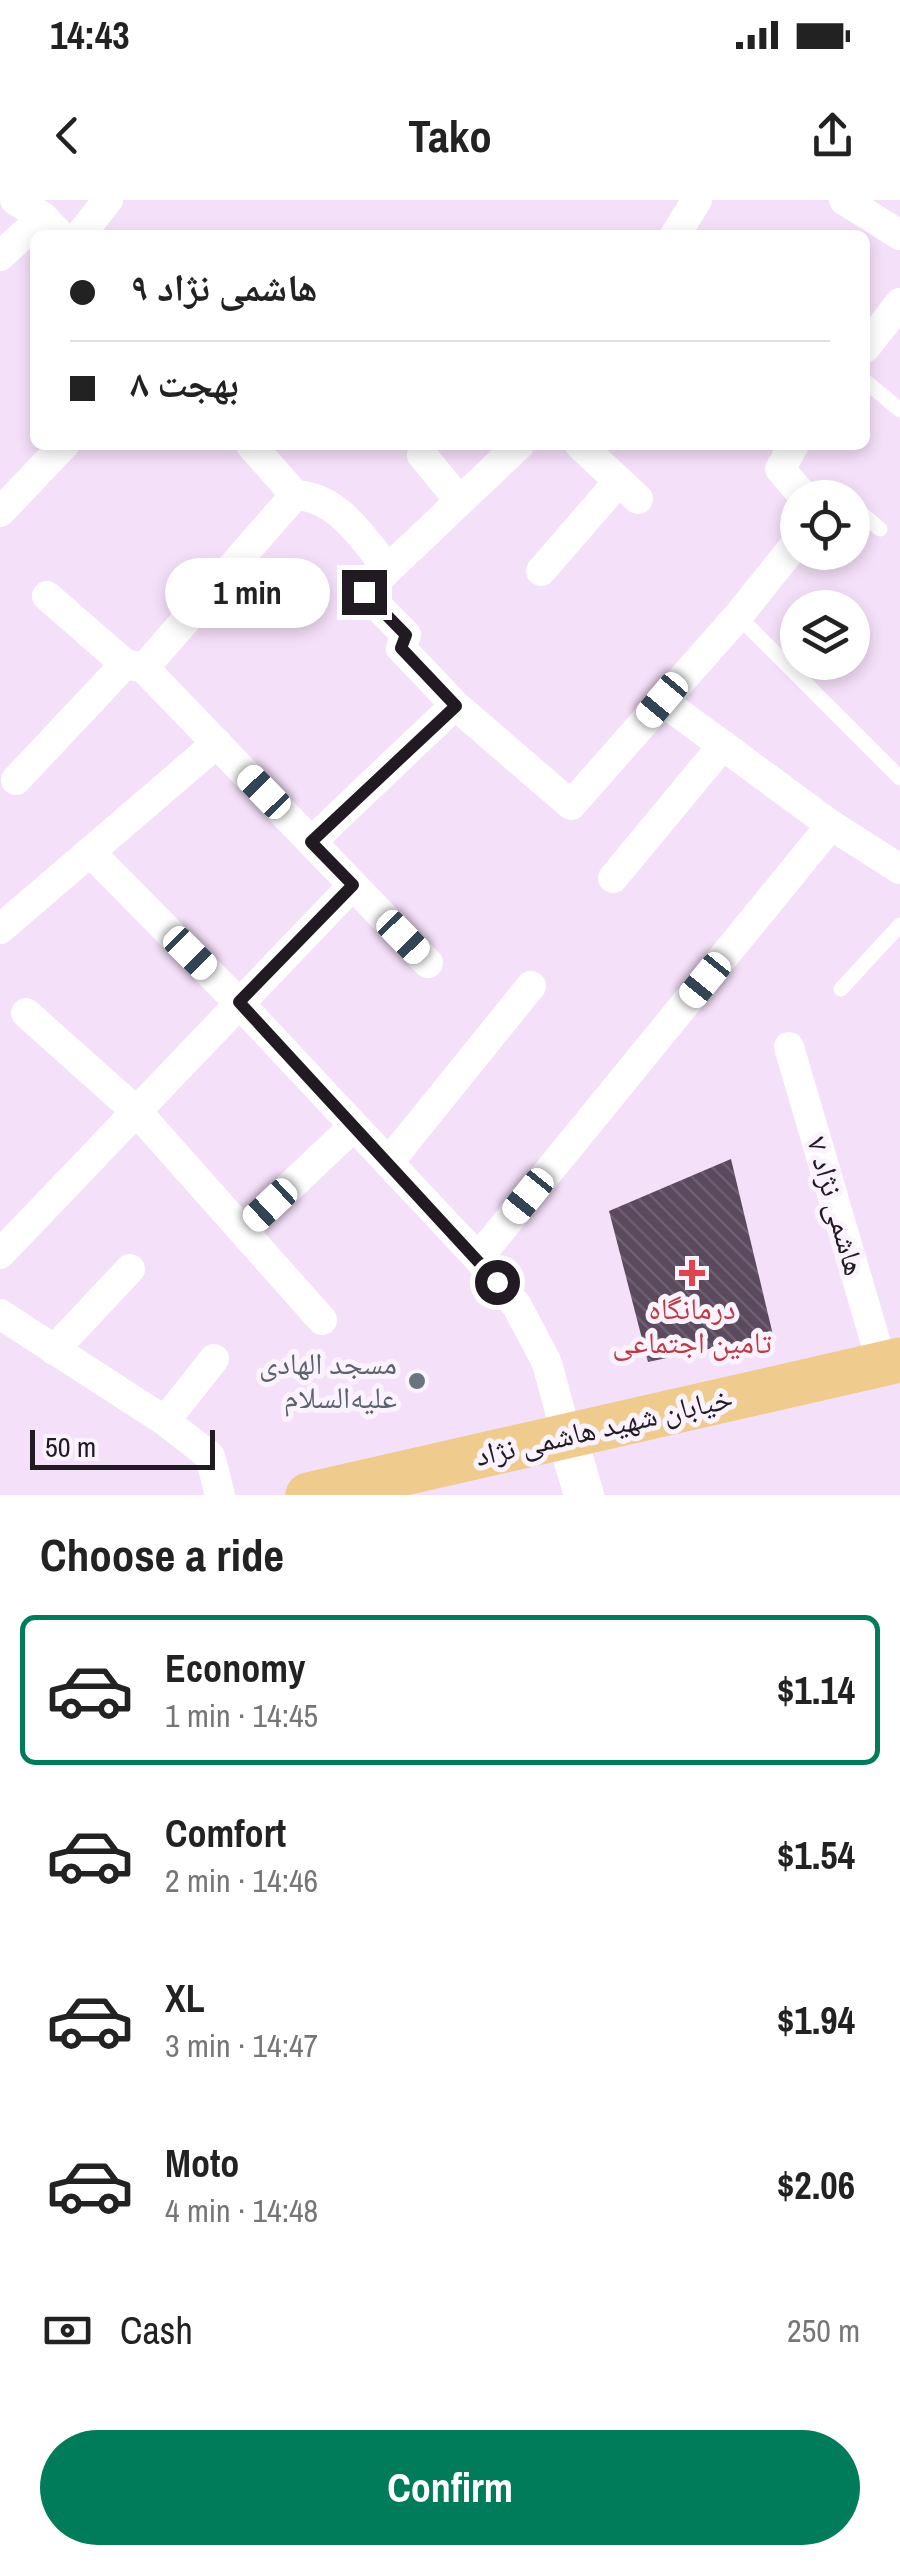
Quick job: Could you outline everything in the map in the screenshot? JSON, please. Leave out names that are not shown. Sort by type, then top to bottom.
[{"type":"main road","name":"خیابان شهید هاشمی نژاد","points":[[308,1495],[891,1362]]},
{"type":"street","points":[[14,200],[51,226]]},
{"type":"street","points":[[84,230],[108,200]]},
{"type":"street","points":[[678,230],[697,200]]},
{"type":"street","points":[[844,200],[900,236]]},
{"type":"street","points":[[0,256],[30,238]]},
{"type":"street","points":[[870,342],[900,304]]},
{"type":"street","points":[[0,512],[59,450]]},
{"type":"street","points":[[255,450],[295,495],[316,496],[328,503],[386,568]]},
{"type":"street","points":[[514,450],[366,586],[367,600],[406,635],[401,648],[456,706],[571,804],[780,564]]},
{"type":"street","points":[[541,571],[629,490],[585,450]]},
{"type":"street","points":[[789,480],[780,469],[791,450]]},
{"type":"street","points":[[422,455],[459,500]]},
{"type":"street","points":[[16,780],[134,666],[295,495]]},
{"type":"street","points":[[47,596],[134,666],[216,743],[428,963]]},
{"type":"street","points":[[662,700],[831,825],[900,869]]},
{"type":"street","points":[[311,842],[456,706]]},
{"type":"street","points":[[6,913],[91,853],[216,743]]},
{"type":"street","points":[[613,878],[723,744]]},
{"type":"street","points":[[478,1258],[831,825]]},
{"type":"street","points":[[91,853],[239,1002],[478,1258],[516,1306],[547,1362],[584,1495]]},
{"type":"street","points":[[2,1249],[138,1113],[353,885]]},
{"type":"street","points":[[388,1163],[530,986]]},
{"type":"street","points":[[26,1014],[138,1113],[322,1320]]},
{"type":"street","name":"هاشمی نژاد ۷","points":[[789,1047],[891,1362]]},
{"type":"street","points":[[242,1231],[354,1126]]},
{"type":"street","points":[[54,1350],[130,1269]]},
{"type":"street","points":[[0,1314],[165,1421],[210,1456],[220,1495]]},
{"type":"street","points":[[165,1421],[214,1359]]},
{"type":"lane","points":[[870,385],[900,410]]},
{"type":"lane","points":[[870,521],[880,529]]},
{"type":"lane","points":[[738,616],[780,653]]},
{"type":"lane","points":[[807,680],[900,778]]},
{"type":"lane","points":[[841,989],[900,925]]},
{"type":"building","name":"درمانگاه تامین اجتماعی","points":[[731,1159],[773,1335],[648,1362],[609,1211]]},
{"type":"place","name":"درمانگاه تامین اجتماعی","points":[[692,1273]]},
{"type":"place","name":"مسجد الهادی علیه‌السلام","points":[[417,1381]]},
{"type":"route","points":[[364,592],[367,600],[408,638],[401,648],[456,706],[311,842],[353,885],[239,1002],[497,1282]]}]
